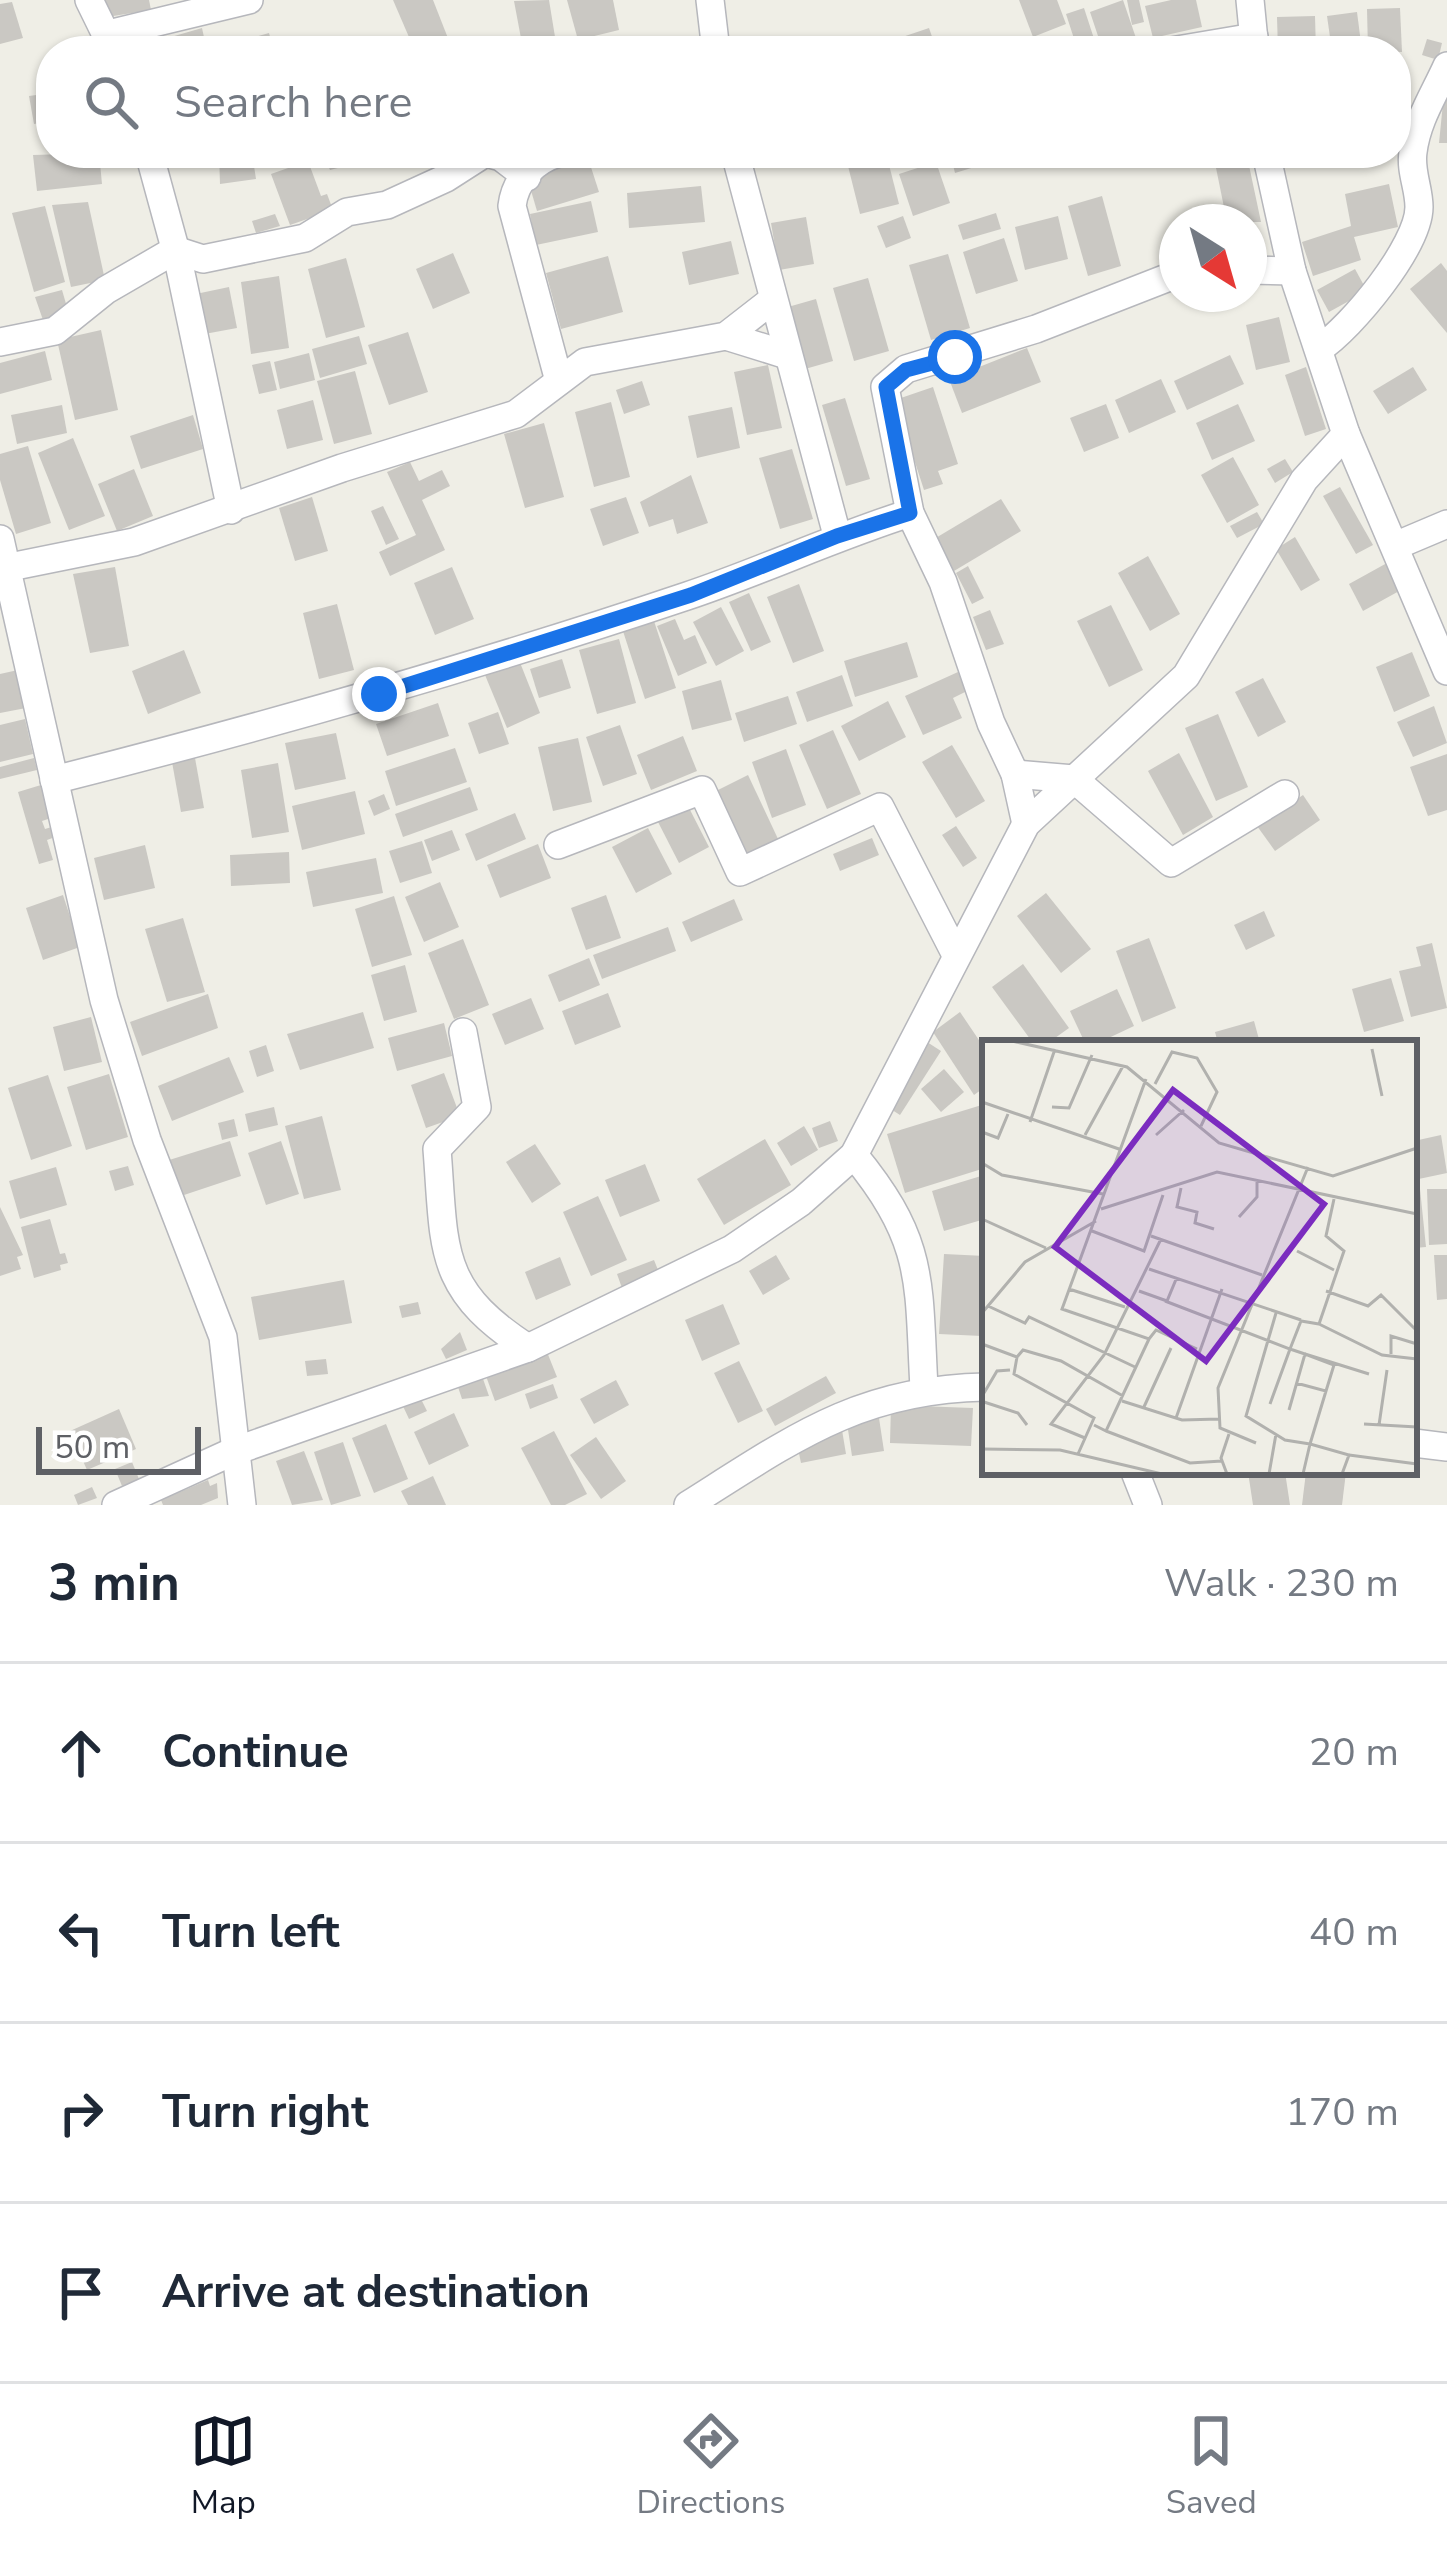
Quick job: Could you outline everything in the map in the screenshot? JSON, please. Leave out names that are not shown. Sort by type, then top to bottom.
[{"type":"street","points":[[89,0],[108,36]]},
{"type":"street","points":[[131,36],[249,0]]},
{"type":"street","points":[[710,0],[714,36]]},
{"type":"street","points":[[1250,0],[1253,36]]},
{"type":"street","points":[[1319,348],[1349,324],[1412,234],[1419,205],[1412,156],[1418,127],[1447,66]]},
{"type":"street","points":[[153,168],[230,510]]},
{"type":"street","points":[[0,341],[56,332],[106,290],[175,250],[203,259],[305,238],[347,212],[387,205],[462,168]]},
{"type":"street","points":[[515,168],[527,177]]},
{"type":"street","points":[[530,168],[514,188],[512,206],[559,381]]},
{"type":"street","points":[[739,168],[837,536]]},
{"type":"street","points":[[1269,168],[1292,272],[1346,434],[1447,671]]},
{"type":"street","points":[[1267,271],[1292,272]]},
{"type":"street","points":[[1026,824],[1016,774],[991,724],[943,582],[910,513],[886,387],[896,375],[1159,280]]},
{"type":"street","points":[[3,568],[134,542],[342,468],[516,414],[596,358],[653,353],[726,336],[771,301]]},
{"type":"street","points":[[726,336],[787,355]]},
{"type":"street","points":[[116,1505],[232,1452],[529,1348],[732,1249],[801,1202],[854,1155],[1026,824],[1186,676],[1304,480],[1346,434]]},
{"type":"street","points":[[53,779],[379,694],[691,595],[837,536],[910,513]]},
{"type":"street","points":[[1396,546],[1447,524]]},
{"type":"street","points":[[0,539],[3,568],[116,1040],[147,1140],[223,1337],[232,1452],[242,1505]]},
{"type":"street","points":[[1016,774],[1074,779],[1171,863],[1285,794]]},
{"type":"street","points":[[558,845],[702,790],[740,872],[880,807],[955,953]]},
{"type":"street","points":[[463,1032],[477,1107],[436,1149],[451,1272],[490,1323],[529,1348]]},
{"type":"street","points":[[854,1155],[907,1230],[920,1280],[924,1388]]},
{"type":"street","points":[[688,1505],[844,1412],[924,1388],[982,1387]]},
{"type":"street","points":[[1417,1443],[1447,1447]]},
{"type":"street","points":[[1136,1475],[1148,1505]]},
{"type":"building","points":[[104,0],[149,0],[151,10],[107,17]]},
{"type":"building","points":[[393,0],[433,0],[447,36],[409,36]]},
{"type":"building","points":[[549,0],[555,36],[521,36],[514,1]]},
{"type":"building","points":[[567,0],[613,0],[619,30],[577,36]]},
{"type":"building","points":[[1019,0],[1057,0],[1066,24],[1033,36]]},
{"type":"building","points":[[1123,0],[1135,36],[1098,36],[1090,12]]},
{"type":"building","points":[[1127,0],[1139,0],[1144,22],[1132,25]]},
{"type":"building","points":[[1196,0],[1202,27],[1152,36],[1145,6]]},
{"type":"building","points":[[12,2],[23,38],[0,44],[0,4]]},
{"type":"building","points":[[1084,8],[1093,36],[1073,36],[1066,14]]},
{"type":"building","points":[[1400,8],[1401,36],[1368,36],[1367,9]]},
{"type":"building","points":[[1357,12],[1360,36],[1330,36],[1327,16]]},
{"type":"building","points":[[1315,16],[1316,36],[1278,36],[1277,17]]},
{"type":"building","points":[[202,28],[204,36],[174,36]]},
{"type":"building","points":[[929,28],[932,36],[905,36]]},
{"type":"building","points":[[1427,39],[1442,43],[1438,60],[1422,55]]},
{"type":"building","points":[[1444,93],[1447,143],[1439,143]]},
{"type":"building","points":[[36,95],[36,124],[34,124],[29,96]]},
{"type":"building","points":[[33,155],[36,168],[100,168],[102,184],[37,191]]},
{"type":"building","points":[[219,168],[254,168],[256,179],[220,184]]},
{"type":"building","points":[[311,168],[321,196],[327,194],[333,210],[290,225],[271,174]]},
{"type":"building","points":[[556,168],[591,168],[599,192],[537,211],[527,177]]},
{"type":"building","points":[[848,168],[890,168],[899,204],[860,214]]},
{"type":"building","points":[[938,168],[950,203],[913,216],[899,174]]},
{"type":"building","points":[[1216,168],[1250,168],[1257,204],[1223,204]]},
{"type":"building","points":[[1389,184],[1398,227],[1354,237],[1361,260],[1313,276],[1302,242],[1351,226],[1345,194]]},
{"type":"building","points":[[701,186],[705,222],[629,228],[627,193]]},
{"type":"building","points":[[1102,196],[1121,266],[1088,276],[1068,206]]},
{"type":"building","points":[[591,201],[598,232],[536,245],[530,214]]},
{"type":"building","points":[[88,202],[105,280],[71,287],[52,205]]},
{"type":"building","points":[[45,206],[65,282],[34,292],[12,213]]},
{"type":"building","points":[[996,213],[1001,229],[963,240],[958,225]]},
{"type":"building","points":[[275,214],[280,226],[256,233],[252,221]]},
{"type":"building","points":[[903,216],[911,238],[886,248],[877,226]]},
{"type":"building","points":[[1058,216],[1068,259],[1025,270],[1015,227]]},
{"type":"building","points":[[806,217],[814,264],[779,270],[771,223]]},
{"type":"building","points":[[1004,238],[1018,281],[976,294],[963,252]]},
{"type":"building","points":[[731,241],[739,274],[689,285],[682,252]]},
{"type":"building","points":[[453,253],[470,293],[433,309],[416,269]]},
{"type":"building","points":[[948,254],[970,328],[931,340],[909,265]]},
{"type":"building","points":[[608,256],[623,312],[561,329],[546,273]]},
{"type":"building","points":[[346,258],[365,327],[326,338],[308,269]]},
{"type":"building","points":[[1441,263],[1447,271],[1447,333],[1410,289]]},
{"type":"building","points":[[1355,269],[1367,291],[1329,312],[1317,290]]},
{"type":"building","points":[[279,276],[289,348],[251,354],[241,282]]},
{"type":"building","points":[[868,278],[889,351],[854,361],[833,288]]},
{"type":"building","points":[[229,287],[237,328],[199,335],[191,295]]},
{"type":"building","points":[[62,290],[69,314],[43,320],[35,297]]},
{"type":"building","points":[[816,299],[833,361],[805,369],[788,307]]},
{"type":"building","points":[[1279,317],[1290,362],[1256,370],[1246,325]]},
{"type":"building","points":[[101,330],[118,410],[75,420],[57,340]]},
{"type":"building","points":[[408,332],[428,392],[389,405],[368,345]]},
{"type":"building","points":[[359,336],[367,364],[320,378],[312,349]]},
{"type":"building","points":[[1027,348],[1041,382],[962,413],[949,379]]},
{"type":"building","points":[[45,351],[52,380],[0,394],[0,363]]},
{"type":"building","points":[[309,353],[315,380],[280,389],[274,362]]},
{"type":"building","points":[[1230,355],[1244,384],[1187,410],[1174,381]]},
{"type":"building","points":[[270,361],[277,390],[259,394],[252,365]]},
{"type":"building","points":[[768,365],[782,428],[747,435],[734,372]]},
{"type":"building","points":[[1306,367],[1326,429],[1305,436],[1285,375]]},
{"type":"building","points":[[1413,367],[1427,390],[1388,414],[1373,391]]},
{"type":"building","points":[[355,371],[372,434],[334,444],[317,381]]},
{"type":"building","points":[[1161,379],[1176,412],[1129,433],[1115,400]]},
{"type":"building","points":[[642,381],[650,405],[624,414],[616,390]]},
{"type":"building","points":[[933,387],[958,464],[938,471],[943,484],[924,490],[895,400]]},
{"type":"building","points":[[845,398],[870,479],[846,486],[822,405]]},
{"type":"building","points":[[313,400],[323,440],[287,449],[277,410]]},
{"type":"building","points":[[611,402],[630,477],[594,487],[575,412]]},
{"type":"building","points":[[1106,404],[1119,438],[1084,452],[1070,418]]},
{"type":"building","points":[[1238,404],[1255,441],[1212,460],[1196,423]]},
{"type":"building","points":[[62,405],[67,433],[17,444],[11,415]]},
{"type":"building","points":[[732,407],[740,448],[697,458],[688,416]]},
{"type":"building","points":[[193,415],[203,449],[141,469],[130,436]]},
{"type":"building","points":[[544,423],[564,497],[525,508],[504,434]]},
{"type":"building","points":[[73,438],[105,516],[69,530],[38,453]]},
{"type":"building","points":[[28,446],[51,523],[16,534],[0,480],[0,454]]},
{"type":"building","points":[[792,449],[813,519],[780,529],[759,458]]},
{"type":"building","points":[[1233,457],[1259,505],[1227,523],[1201,475]]},
{"type":"building","points":[[1285,459],[1293,472],[1275,483],[1267,469]]},
{"type":"building","points":[[410,462],[419,481],[442,470],[450,486],[422,500],[445,550],[390,576],[379,552],[416,535],[387,472]]},
{"type":"building","points":[[134,469],[153,516],[117,531],[98,484]]},
{"type":"building","points":[[691,475],[708,523],[677,534],[673,519],[649,527],[640,502]]},
{"type":"building","points":[[1340,487],[1373,545],[1356,554],[1323,496]]},
{"type":"building","points":[[312,497],[328,551],[295,561],[279,508]]},
{"type":"building","points":[[626,497],[639,533],[603,546],[590,509]]},
{"type":"building","points":[[1001,499],[1021,531],[954,571],[934,539]]},
{"type":"building","points":[[383,506],[399,539],[386,545],[371,511]]},
{"type":"building","points":[[1257,512],[1264,524],[1237,538],[1230,526]]},
{"type":"building","points":[[1295,537],[1320,580],[1301,591],[1276,549]]},
{"type":"building","points":[[1148,556],[1180,614],[1150,631],[1118,573]]},
{"type":"building","points":[[1387,563],[1401,590],[1363,611],[1349,584]]},
{"type":"building","points":[[968,566],[984,598],[972,604],[956,573]]},
{"type":"building","points":[[115,567],[129,646],[90,653],[73,574]]},
{"type":"building","points":[[452,567],[474,619],[435,635],[414,583]]},
{"type":"building","points":[[799,584],[824,651],[793,663],[767,597]]},
{"type":"building","points":[[749,593],[771,642],[751,651],[729,602]]},
{"type":"building","points":[[337,604],[354,670],[319,679],[303,613]]},
{"type":"building","points":[[1111,605],[1143,670],[1109,687],[1077,621]]},
{"type":"building","points":[[721,607],[744,651],[716,666],[693,622]]},
{"type":"building","points":[[990,610],[1004,644],[986,650],[973,617]]},
{"type":"building","points":[[652,615],[676,688],[645,699],[621,625]]},
{"type":"building","points":[[675,619],[684,640],[695,635],[707,663],[678,676],[657,626]]},
{"type":"building","points":[[619,639],[636,703],[597,714],[579,650]]},
{"type":"building","points":[[907,642],[918,677],[855,697],[844,661]]},
{"type":"building","points":[[184,650],[201,693],[148,714],[132,671]]},
{"type":"building","points":[[1412,652],[1430,696],[1394,712],[1376,667]]},
{"type":"building","points":[[562,659],[571,688],[539,698],[530,669]]},
{"type":"building","points":[[519,660],[540,713],[507,728],[485,675]]},
{"type":"building","points":[[18,670],[26,708],[0,713],[0,674]]},
{"type":"building","points":[[958,672],[967,691],[953,698],[962,718],[923,735],[905,696]]},
{"type":"building","points":[[842,675],[853,706],[807,722],[796,692]]},
{"type":"building","points":[[1263,678],[1286,722],[1258,737],[1235,692]]},
{"type":"building","points":[[721,680],[732,720],[692,730],[682,691]]},
{"type":"building","points":[[788,696],[797,724],[744,742],[735,713]]},
{"type":"building","points":[[888,701],[906,737],[859,761],[841,726]]},
{"type":"building","points":[[438,703],[449,736],[387,756],[376,724]]},
{"type":"building","points":[[1434,706],[1447,743],[1413,757],[1397,722]]},
{"type":"building","points":[[498,712],[509,744],[479,754],[468,723]]},
{"type":"building","points":[[1218,714],[1248,787],[1216,801],[1185,728]]},
{"type":"building","points":[[25,719],[33,754],[0,762],[0,725]]},
{"type":"building","points":[[620,725],[637,774],[603,786],[586,737]]},
{"type":"building","points":[[833,730],[861,794],[827,809],[799,745]]},
{"type":"building","points":[[336,733],[346,779],[295,790],[285,743]]},
{"type":"building","points":[[683,736],[697,771],[651,790],[637,755]]},
{"type":"building","points":[[578,738],[592,802],[553,811],[538,747]]},
{"type":"building","points":[[952,745],[985,801],[956,818],[922,762]]},
{"type":"building","points":[[455,748],[467,782],[396,806],[385,771]]},
{"type":"building","points":[[786,749],[806,805],[772,818],[752,762]]},
{"type":"building","points":[[1179,753],[1213,817],[1183,835],[1148,771]]},
{"type":"building","points":[[1447,754],[1447,810],[1428,816],[1410,767]]},
{"type":"building","points":[[34,758],[37,770],[0,779],[0,767]]},
{"type":"building","points":[[195,758],[204,808],[181,812],[172,762]]},
{"type":"building","points":[[278,763],[289,832],[252,838],[241,770]]},
{"type":"building","points":[[748,775],[779,841],[747,856],[716,791]]},
{"type":"building","points":[[41,785],[51,818],[42,821],[45,829],[55,826],[58,836],[47,840],[53,860],[39,864],[18,792]]},
{"type":"building","points":[[470,787],[478,810],[403,837],[395,814]]},
{"type":"building","points":[[355,791],[365,834],[302,850],[292,806]]},
{"type":"building","points":[[384,794],[390,809],[374,816],[368,801]]},
{"type":"building","points":[[1303,795],[1320,820],[1275,851],[1257,826]]},
{"type":"building","points":[[687,804],[709,847],[679,863],[657,820]]},
{"type":"building","points":[[515,813],[526,839],[476,861],[465,834]]},
{"type":"building","points":[[956,826],[977,858],[963,867],[942,835]]},
{"type":"building","points":[[648,828],[672,874],[636,893],[612,847]]},
{"type":"building","points":[[452,830],[460,850],[432,861],[424,840]]},
{"type":"building","points":[[872,838],[879,855],[840,871],[833,854]]},
{"type":"building","points":[[422,841],[432,873],[400,883],[389,851]]},
{"type":"building","points":[[538,844],[551,878],[500,898],[487,865]]},
{"type":"building","points":[[145,845],[155,888],[104,900],[94,858]]},
{"type":"building","points":[[289,852],[290,883],[231,886],[230,855]]},
{"type":"building","points":[[376,858],[383,893],[313,907],[306,872]]},
{"type":"building","points":[[440,882],[459,927],[424,942],[405,897]]},
{"type":"building","points":[[1046,893],[1091,949],[1061,973],[1017,916]]},
{"type":"building","points":[[63,895],[80,947],[43,960],[26,908]]},
{"type":"building","points":[[606,895],[621,938],[586,950],[571,908]]},
{"type":"building","points":[[394,896],[412,955],[372,967],[355,909]]},
{"type":"building","points":[[734,899],[743,920],[691,942],[682,922]]},
{"type":"building","points":[[1264,911],[1275,936],[1246,950],[1234,925]]},
{"type":"building","points":[[183,918],[205,992],[167,1002],[145,929]]},
{"type":"building","points":[[668,927],[676,951],[602,979],[593,955]]},
{"type":"building","points":[[1149,938],[1176,1008],[1142,1022],[1116,951]]},
{"type":"building","points":[[463,939],[489,1005],[454,1019],[428,953]]},
{"type":"building","points":[[1432,943],[1447,1008],[1411,1017],[1399,971],[1421,966],[1416,947]]},
{"type":"building","points":[[589,958],[600,985],[559,1002],[548,975]]},
{"type":"building","points":[[1023,964],[1069,1028],[1052,1040],[1031,1040],[992,987]]},
{"type":"building","points":[[405,965],[417,1012],[384,1021],[371,975]]},
{"type":"building","points":[[1391,978],[1404,1021],[1364,1032],[1352,989]]},
{"type":"building","points":[[1117,989],[1134,1026],[1104,1040],[1084,1040],[1070,1011]]},
{"type":"building","points":[[608,993],[621,1027],[575,1045],[562,1011]]},
{"type":"building","points":[[208,994],[218,1028],[142,1056],[130,1022]]},
{"type":"building","points":[[531,998],[544,1029],[505,1045],[492,1014]]},
{"type":"building","points":[[363,1012],[374,1048],[300,1070],[287,1034]]},
{"type":"building","points":[[960,1012],[982,1045],[982,1089],[974,1095],[933,1032]]},
{"type":"building","points":[[91,1017],[102,1062],[64,1071],[53,1027]]},
{"type":"building","points":[[1254,1021],[1259,1040],[1217,1040],[1215,1032]]},
{"type":"building","points":[[444,1023],[452,1056],[397,1071],[388,1038]]},
{"type":"building","points":[[927,1042],[941,1051],[900,1115],[886,1106]]},
{"type":"building","points":[[266,1045],[274,1071],[257,1077],[249,1051]]},
{"type":"building","points":[[229,1057],[244,1092],[172,1121],[158,1086]]},
{"type":"building","points":[[944,1069],[964,1092],[941,1112],[921,1089]]},
{"type":"building","points":[[444,1073],[460,1116],[426,1128],[411,1085]]},
{"type":"building","points":[[109,1074],[128,1137],[86,1150],[67,1087]]},
{"type":"building","points":[[48,1075],[72,1146],[31,1160],[8,1088]]},
{"type":"building","points":[[982,1105],[982,1169],[905,1193],[887,1134]]},
{"type":"building","points":[[274,1107],[278,1125],[249,1132],[245,1114]]},
{"type":"building","points":[[322,1116],[341,1190],[304,1199],[285,1126]]},
{"type":"building","points":[[234,1119],[238,1136],[222,1140],[218,1123]]},
{"type":"building","points":[[830,1121],[838,1141],[819,1148],[812,1128]]},
{"type":"building","points":[[804,1126],[818,1150],[791,1166],[777,1143]]},
{"type":"building","points":[[1441,1135],[1447,1173],[1417,1179],[1417,1140]]},
{"type":"building","points":[[765,1139],[791,1185],[724,1225],[697,1179]]},
{"type":"building","points":[[230,1141],[241,1176],[178,1197],[166,1161]]},
{"type":"building","points":[[281,1141],[299,1194],[266,1205],[248,1153]]},
{"type":"building","points":[[535,1144],[561,1184],[532,1203],[506,1162]]},
{"type":"building","points":[[645,1164],[660,1201],[620,1217],[605,1180]]},
{"type":"building","points":[[128,1166],[134,1185],[115,1191],[109,1171]]},
{"type":"building","points":[[56,1167],[67,1205],[20,1219],[9,1181]]},
{"type":"building","points":[[981,1176],[982,1220],[944,1231],[932,1191]]},
{"type":"building","points":[[1427,1189],[1447,1189],[1447,1244],[1429,1245]]},
{"type":"building","points":[[1417,1190],[1426,1247],[1417,1248]]},
{"type":"building","points":[[598,1196],[627,1260],[591,1276],[563,1212]]},
{"type":"building","points":[[0,1207],[23,1255],[17,1257],[21,1269],[0,1276]]},
{"type":"building","points":[[50,1219],[60,1254],[65,1253],[68,1263],[34,1278],[21,1227]]},
{"type":"building","points":[[944,1254],[982,1256],[982,1336],[939,1334]]},
{"type":"building","points":[[776,1255],[790,1279],[763,1295],[749,1271]]},
{"type":"building","points":[[1434,1255],[1447,1255],[1447,1299],[1437,1300]]},
{"type":"building","points":[[560,1257],[571,1285],[536,1300],[525,1272]]},
{"type":"building","points":[[654,1260],[660,1275],[622,1288],[617,1274]]},
{"type":"building","points":[[344,1280],[352,1323],[259,1340],[251,1297]]},
{"type":"building","points":[[418,1302],[421,1314],[402,1318],[399,1306]]},
{"type":"building","points":[[723,1304],[740,1344],[702,1361],[685,1320]]},
{"type":"building","points":[[460,1332],[467,1350],[446,1359],[441,1349]]},
{"type":"building","points":[[547,1352],[557,1377],[495,1401],[486,1376]]},
{"type":"building","points":[[326,1359],[328,1374],[307,1376],[305,1361]]},
{"type":"building","points":[[739,1361],[763,1411],[738,1423],[714,1373]]},
{"type":"building","points":[[482,1376],[489,1396],[462,1399],[458,1387]]},
{"type":"building","points":[[826,1376],[836,1393],[775,1426],[766,1409]]},
{"type":"building","points":[[616,1380],[629,1405],[594,1424],[580,1399]]},
{"type":"building","points":[[553,1384],[558,1398],[530,1409],[525,1394]]},
{"type":"building","points":[[420,1397],[427,1411],[409,1419],[402,1404]]},
{"type":"building","points":[[891,1405],[973,1408],[971,1446],[890,1443]]},
{"type":"building","points":[[119,1409],[136,1449],[87,1470],[70,1431]]},
{"type":"building","points":[[454,1413],[469,1446],[429,1465],[414,1432]]},
{"type":"building","points":[[879,1418],[884,1451],[852,1456],[847,1423]]},
{"type":"building","points":[[386,1424],[408,1479],[374,1493],[352,1438]]},
{"type":"building","points":[[842,1430],[846,1454],[801,1463],[796,1439]]},
{"type":"building","points":[[554,1431],[587,1494],[565,1505],[551,1505],[521,1448]]},
{"type":"building","points":[[596,1437],[626,1481],[601,1499],[570,1455]]},
{"type":"building","points":[[343,1442],[361,1496],[331,1505],[314,1452]]},
{"type":"building","points":[[304,1451],[323,1500],[292,1505],[276,1461]]},
{"type":"building","points":[[132,1462],[139,1479],[122,1486],[115,1469]]},
{"type":"building","points":[[1248,1475],[1285,1475],[1290,1505],[1253,1505]]},
{"type":"building","points":[[1306,1475],[1346,1475],[1342,1505],[1302,1505]]},
{"type":"building","points":[[433,1476],[446,1505],[408,1505],[401,1491]]},
{"type":"building","points":[[208,1480],[210,1486],[217,1483],[218,1498],[201,1505],[163,1505],[161,1500]]},
{"type":"building","points":[[92,1487],[97,1498],[78,1505],[74,1495]]},
{"type":"route","points":[[379,694],[691,595],[837,536],[910,513],[890,432],[886,387],[906,370],[955,357]]}]
